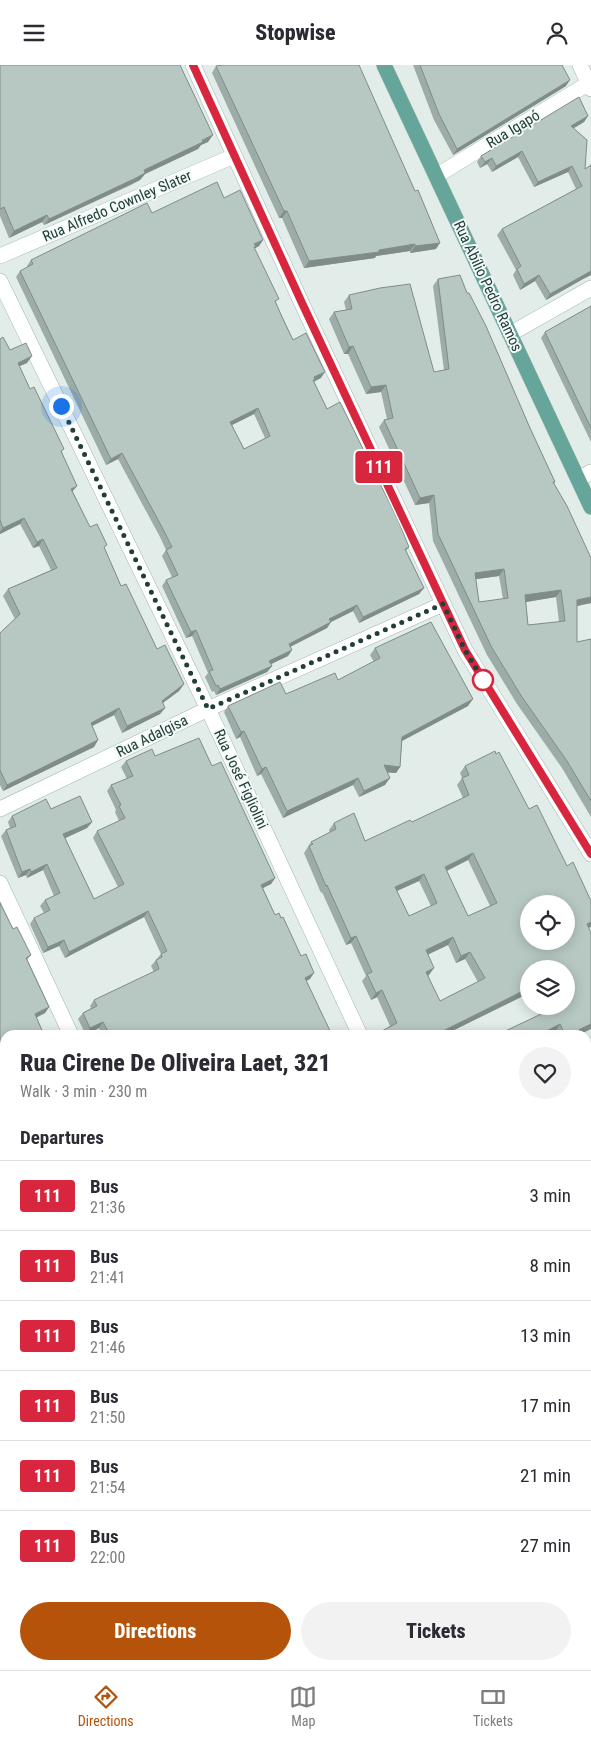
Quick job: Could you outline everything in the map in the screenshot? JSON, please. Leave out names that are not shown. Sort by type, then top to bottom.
[{"type":"main road","name":"Rua Abílio Pedro Ramos","points":[[384,65],[510,334],[585,476],[591,507]]},
{"type":"street","points":[[193,65],[465,650],[591,854]]},
{"type":"street","points":[[580,65],[590,84]]},
{"type":"street","name":"Rua Igapó","points":[[436,176],[590,84]]},
{"type":"street","name":"Rua Alfredo Cownley Slater","points":[[0,256],[234,156]]},
{"type":"street","name":"Rua José Figliolini","points":[[0,281],[208,709],[358,1030]]},
{"type":"street","points":[[510,334],[591,288]]},
{"type":"street","name":"Rua Adalgisa","points":[[0,809],[208,709],[443,604]]},
{"type":"street","points":[[0,883],[69,1030]]},
{"type":"building","points":[[0,65],[180,65],[213,135],[202,140],[203,142],[144,170],[145,173],[136,178],[49,219],[47,215],[14,231],[4,207],[0,209]]},
{"type":"building","points":[[359,65],[415,191],[418,190],[440,243],[415,246],[415,244],[379,250],[379,252],[309,261],[287,211],[284,211],[216,66]]},
{"type":"building","points":[[420,65],[562,65],[570,80],[457,149],[439,114]]},
{"type":"building","points":[[579,97],[588,116],[571,126],[587,140],[585,169],[591,165],[591,271],[550,294],[539,275],[524,284],[517,269],[521,266],[502,229],[582,186],[572,166],[538,182],[522,151],[496,166],[492,158],[485,162],[481,156]]},
{"type":"building","points":[[217,182],[224,198],[240,190],[263,240],[254,244],[256,246],[254,247],[279,299],[275,301],[282,317],[293,340],[306,333],[325,372],[314,377],[315,380],[313,380],[327,409],[340,402],[398,520],[409,547],[405,549],[424,588],[363,617],[357,605],[329,619],[331,622],[289,644],[292,650],[269,661],[272,666],[220,689],[218,685],[216,686],[209,671],[213,670],[196,630],[191,632],[166,580],[178,575],[166,550],[172,547],[122,453],[111,459],[20,271],[33,264],[31,260],[147,203],[152,213]],"holes":[[[258,408],[270,436],[244,449],[230,422]]]},
{"type":"building","points":[[460,275],[467,293],[469,293],[486,326],[555,482],[553,482],[567,506],[591,558],[591,597],[577,600],[577,642],[591,639],[591,801],[567,761],[522,697],[492,648],[438,534],[434,495],[420,498],[384,420],[393,418],[386,385],[371,387],[353,346],[349,347],[334,312],[352,309],[349,295],[410,284],[434,372],[449,369],[438,279]],"holes":[[[504,569],[508,598],[479,602],[475,573]],[[561,590],[565,621],[528,625],[525,595]]]},
{"type":"building","points":[[591,306],[591,428],[545,332]]},
{"type":"building","points":[[3,337],[10,350],[26,343],[32,356],[18,363],[30,389],[34,387],[64,449],[61,451],[77,486],[71,489],[90,527],[97,524],[107,545],[104,547],[121,586],[126,584],[157,649],[165,645],[184,684],[162,701],[165,708],[127,726],[119,708],[91,723],[98,740],[7,785],[0,770],[0,633],[20,614],[8,589],[57,568],[43,539],[37,542],[24,518],[3,528],[0,520],[0,339]]},
{"type":"building","points":[[431,622],[473,699],[402,737],[400,767],[384,765],[390,778],[364,791],[358,778],[287,811],[266,767],[262,769],[244,731],[241,732],[228,706],[280,682],[286,694],[335,673],[338,680],[380,658],[375,648]]},
{"type":"building","points":[[199,738],[212,766],[221,762],[275,878],[261,885],[275,915],[279,913],[281,918],[283,917],[301,956],[306,954],[314,973],[305,978],[330,1030],[107,1030],[103,1022],[90,1028],[83,1013],[97,1006],[94,1000],[159,969],[156,960],[167,951],[148,911],[69,952],[64,940],[48,947],[34,918],[50,910],[45,900],[60,893],[47,864],[31,872],[30,869],[22,872],[6,830],[16,826],[12,816],[46,799],[51,809],[80,796],[92,822],[63,834],[94,899],[124,884],[97,831],[125,818],[111,785],[133,776],[126,761],[152,749],[155,756]]},
{"type":"building","points":[[495,751],[496,754],[499,752],[529,809],[537,805],[567,866],[573,862],[591,901],[591,922],[587,924],[591,933],[591,1024],[578,1030],[563,1030],[560,1024],[549,1030],[508,1030],[539,1015],[575,1015],[575,960],[520,960],[520,992],[445,1030],[384,1030],[397,1023],[382,990],[376,993],[367,974],[372,972],[356,936],[351,938],[309,846],[313,844],[311,842],[336,829],[334,823],[354,813],[365,841],[410,820],[412,822],[469,795],[462,778],[469,775],[465,766]],"holes":[[[473,853],[497,903],[468,916],[445,867]],[[424,874],[437,903],[409,916],[395,887]],[[453,937],[461,956],[470,952],[485,978],[440,1001],[426,972],[434,968],[426,950]]]},
{"type":"building","points":[[0,903],[13,929],[17,927],[31,955],[26,958],[49,1007],[35,1014],[42,1030],[0,1030]]},
{"type":"bus line","name":"111","points":[[193,65],[302,303],[465,650],[591,854]]},
{"type":"route","points":[[61,406],[208,709],[443,604],[465,650],[483,680]]}]
